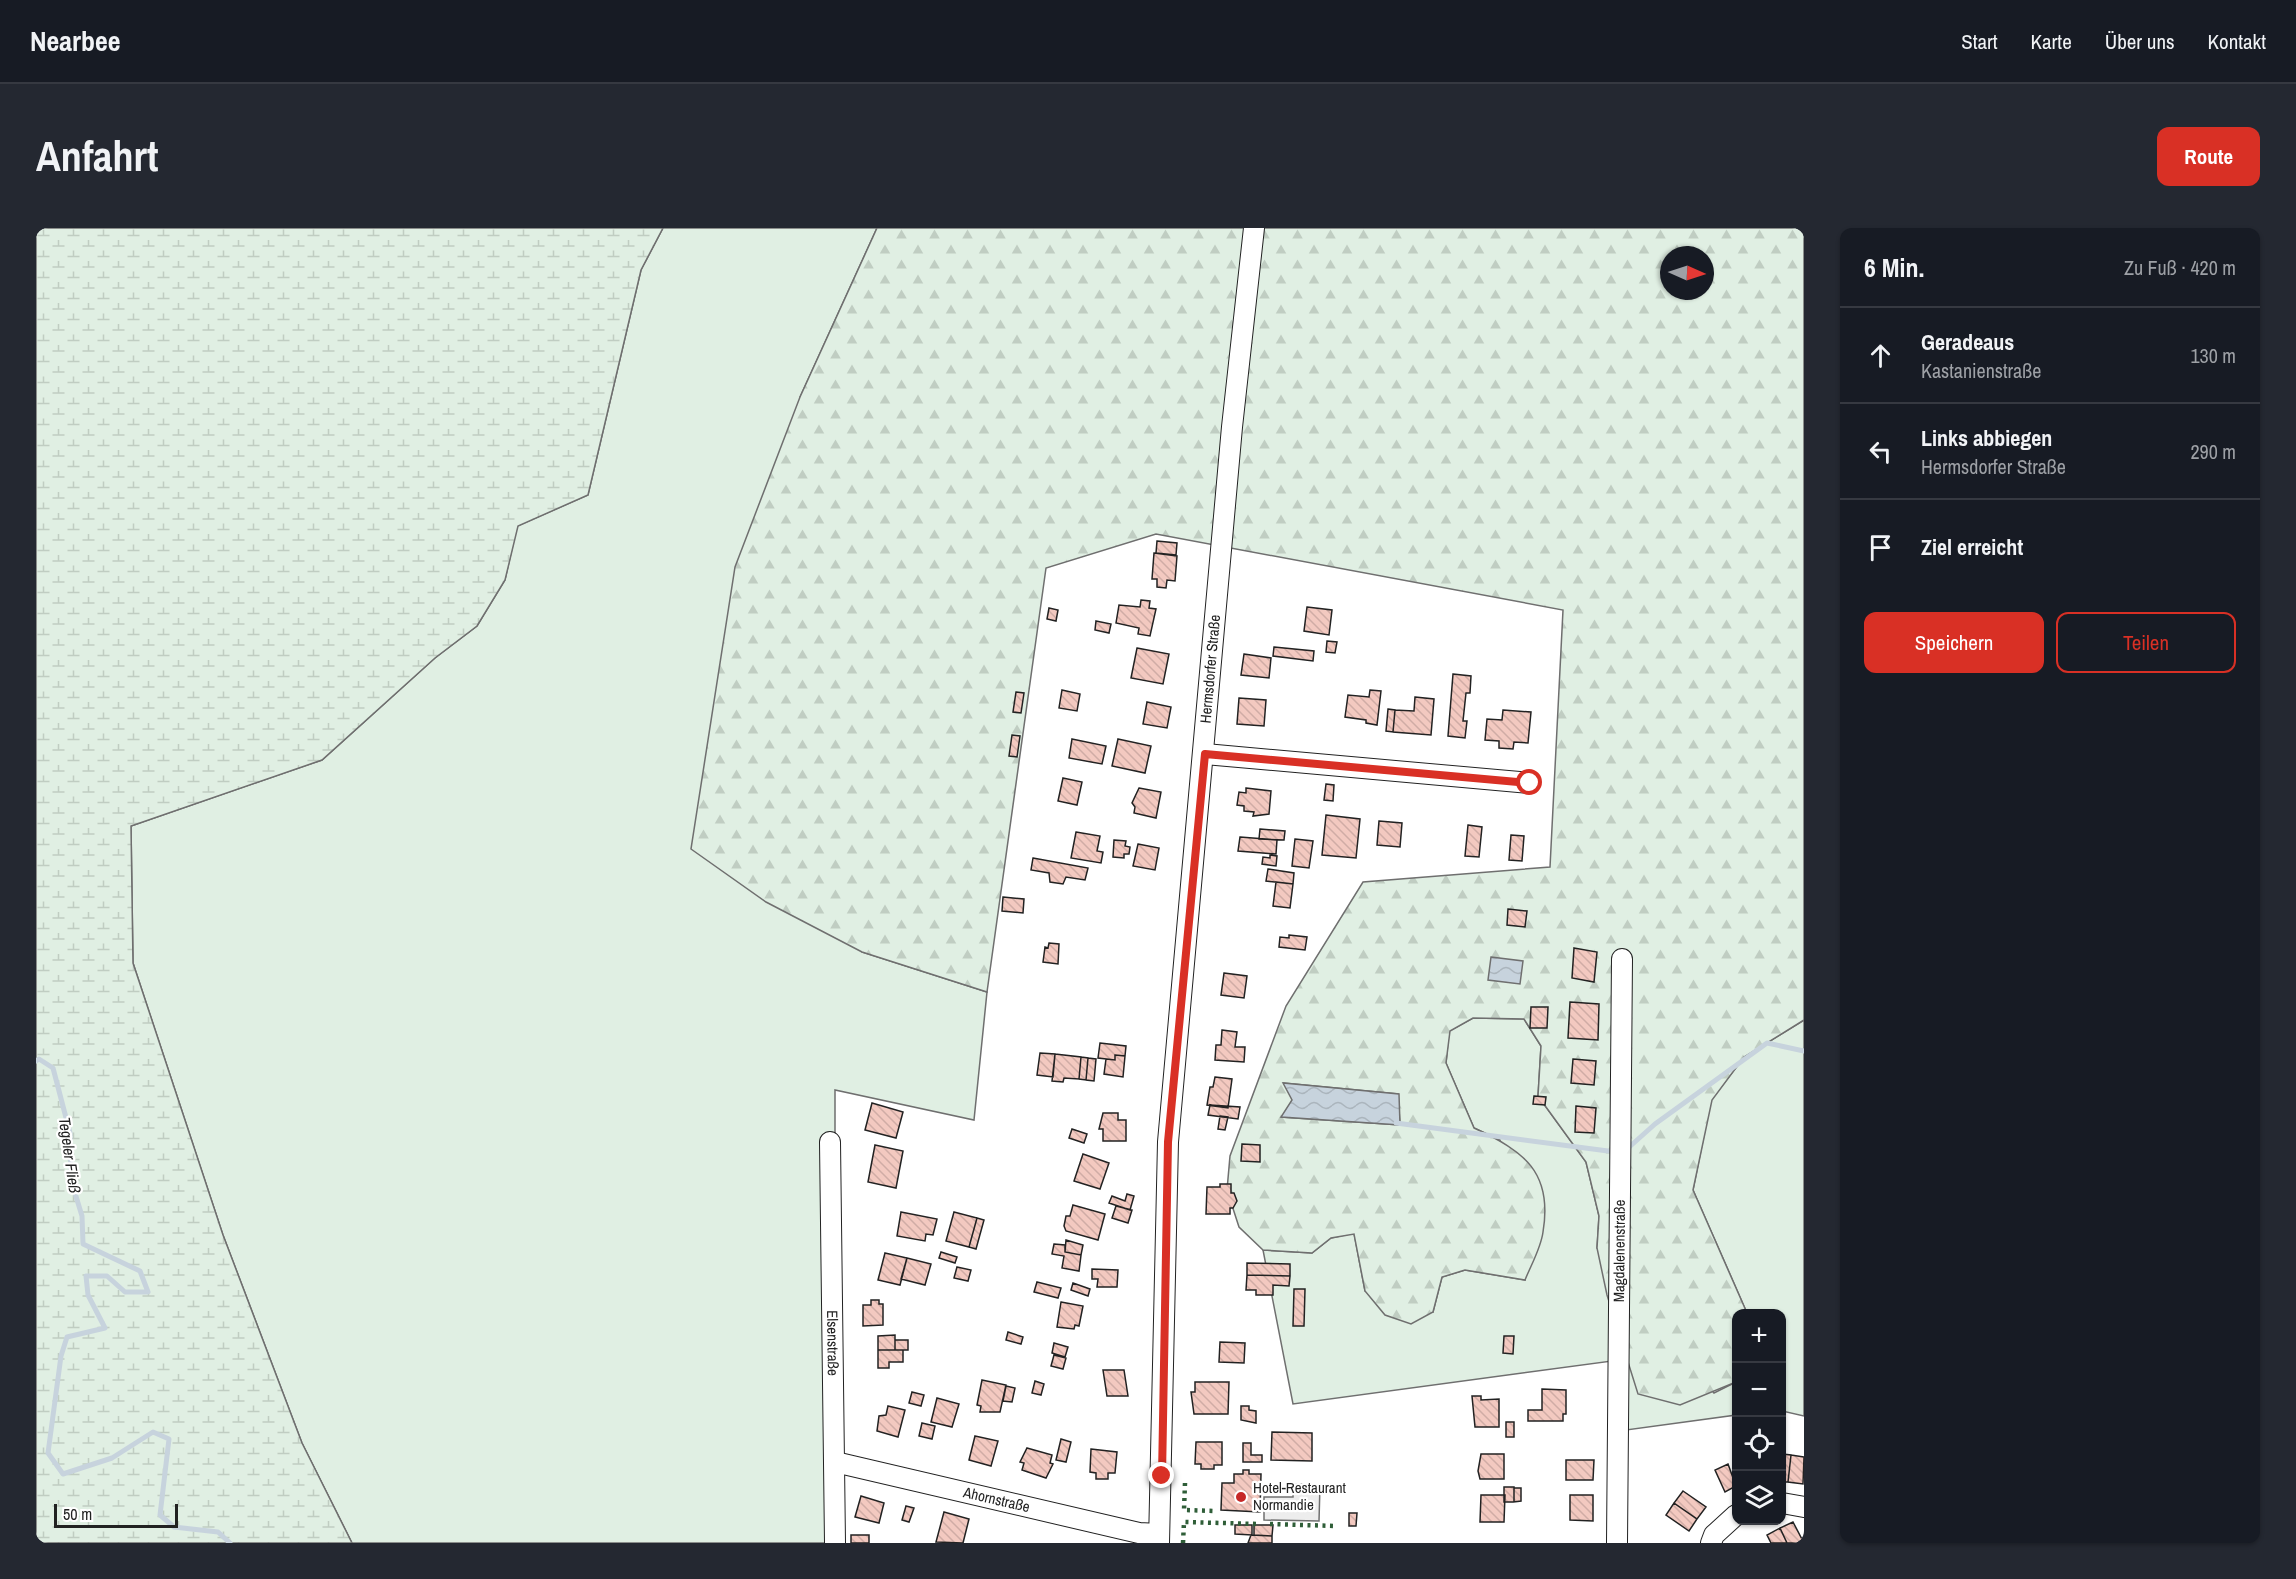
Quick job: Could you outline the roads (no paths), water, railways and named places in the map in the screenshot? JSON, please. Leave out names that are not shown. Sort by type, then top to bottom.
[{"type":"street","name":"Hermsdorfer Straße","points":[[1159,1539],[1168,1142],[1205,754],[1232,427],[1254,228]]},
{"type":"street","points":[[1205,754],[1530,783]]},
{"type":"street","name":"Magdalenenstraße","points":[[1617,1543],[1622,959]]},
{"type":"street","name":"Elsenstraße","points":[[830,1142],[835,1543]]},
{"type":"street","name":"Ahornstraße","points":[[835,1462],[1159,1539]]},
{"type":"street","points":[[1786,1504],[1804,1507]]},
{"type":"street","points":[[1711,1543],[1714,1535],[1732,1519]]},
{"type":"water","points":[[1491,957],[1523,961],[1520,984],[1488,980]]},
{"type":"water","points":[[1283,1083],[1399,1094],[1400,1125],[1281,1117],[1292,1100]]},
{"type":"waterway","points":[[1627,1149],[1655,1124],[1767,1043],[1804,1051]]},
{"type":"waterway","name":"Tegeler Fließ","points":[[36,1061],[39,1059],[53,1068],[70,1133],[71,1180],[82,1216],[83,1244],[140,1271],[148,1292],[125,1292],[107,1276],[86,1276],[88,1295],[105,1328],[67,1337],[61,1356],[48,1453],[63,1474],[112,1458],[153,1432],[169,1439],[160,1515],[174,1527],[218,1532],[230,1543]]},
{"type":"waterway","points":[[1396,1123],[1608,1151]]},
{"type":"place","name":"Hotel-Restaurant Normandie","points":[[1241,1497]]}]
